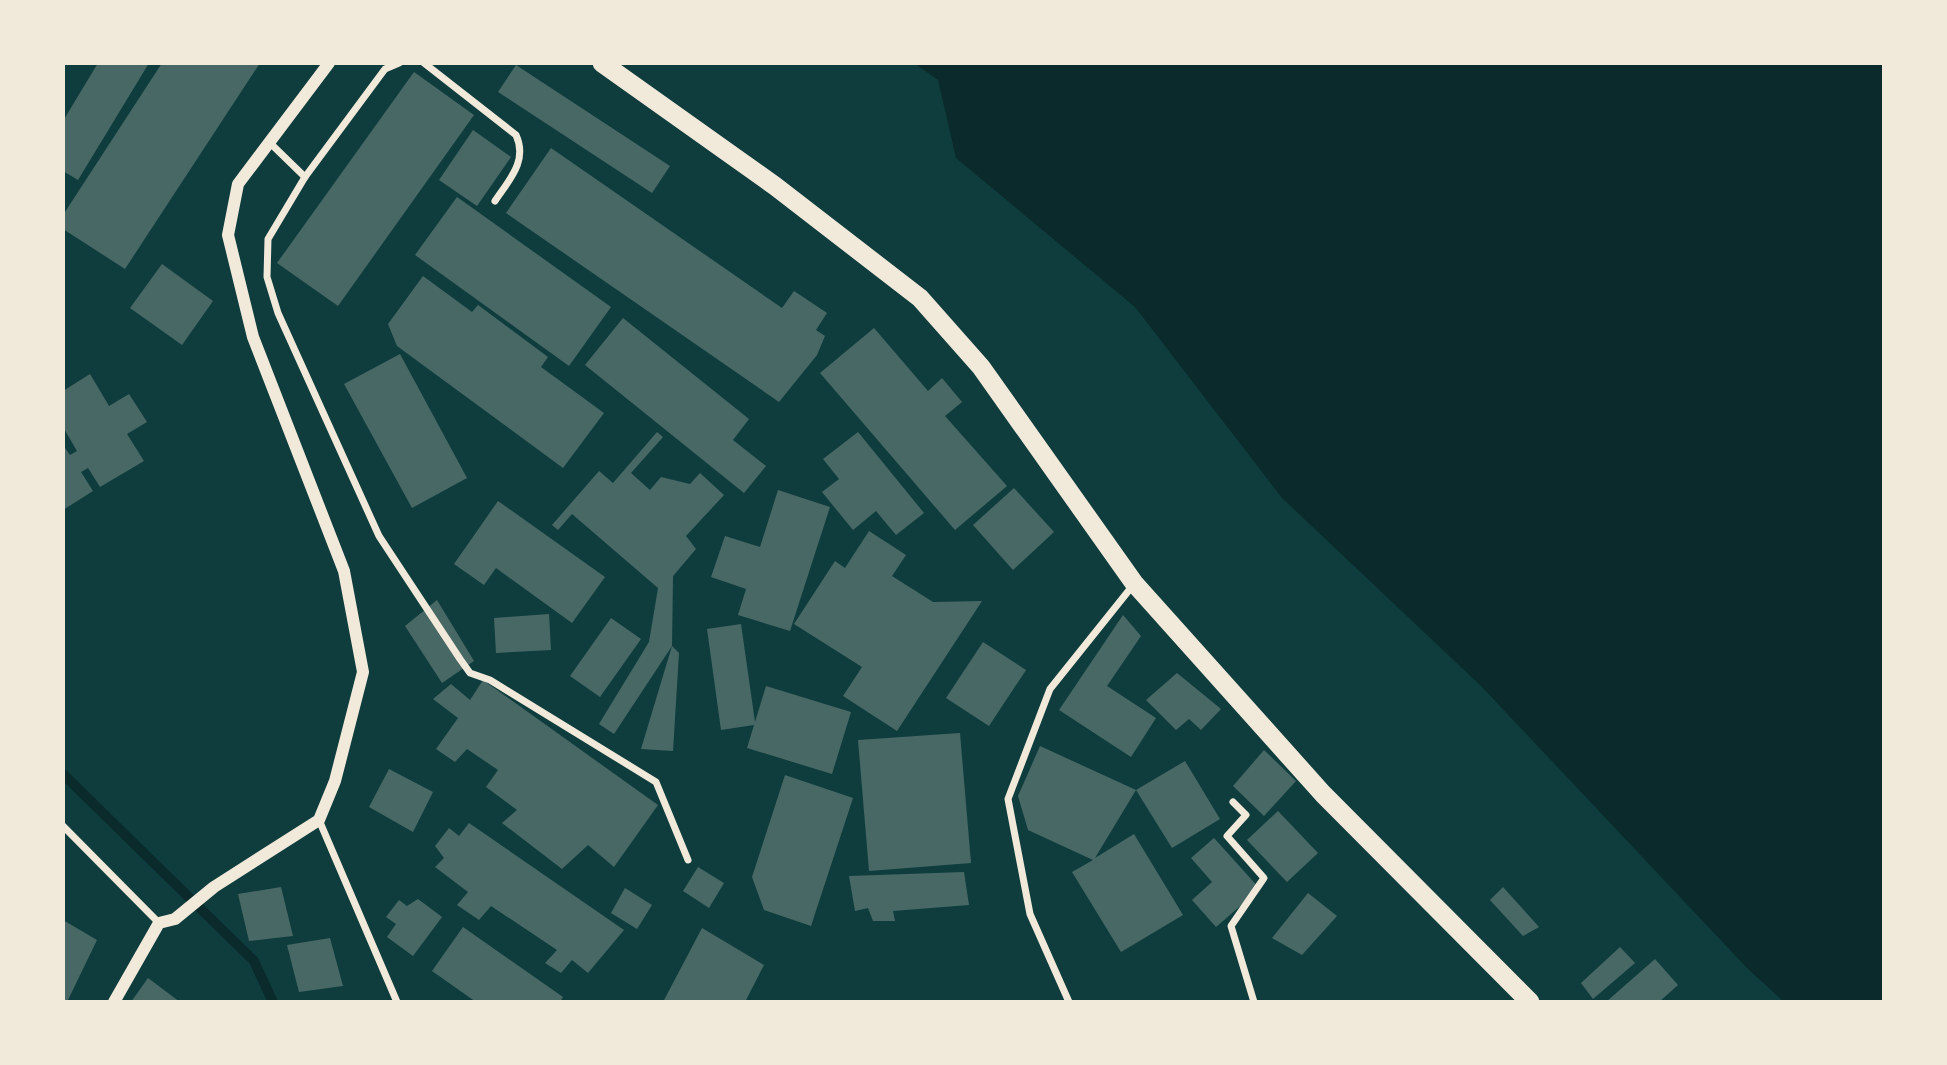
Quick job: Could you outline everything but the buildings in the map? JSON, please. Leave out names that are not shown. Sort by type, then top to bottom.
[{"type":"highway","points":[[602,63],[775,186],[920,298],[981,367],[1135,583],[1323,794],[1530,1002]]},
{"type":"street","points":[[114,1002],[159,923],[175,919],[215,887],[319,820],[335,781],[363,672],[344,571],[253,337],[228,235],[238,184],[329,63]]},
{"type":"street","points":[[399,63],[385,69],[305,177],[268,239],[267,277],[278,313],[379,536],[470,673],[490,680],[656,782],[688,860]]},
{"type":"street","points":[[424,63],[516,135],[522,148],[519,166],[495,201]]},
{"type":"street","points":[[269,142],[305,177]]},
{"type":"street","points":[[1069,1002],[1030,914],[1008,799],[1050,690],[1135,583]]},
{"type":"street","points":[[1233,802],[1246,816],[1227,836],[1264,878],[1231,926],[1254,1002]]},
{"type":"street","points":[[319,820],[397,1002]]},
{"type":"street","points":[[63,826],[159,923]]},
{"type":"water","points":[[914,63],[1884,63],[1884,1002],[1784,1002],[1747,968],[1481,686],[1282,498],[1135,307],[956,158],[938,80]]},
{"type":"waterway","points":[[63,774],[254,961],[273,1002]]}]
